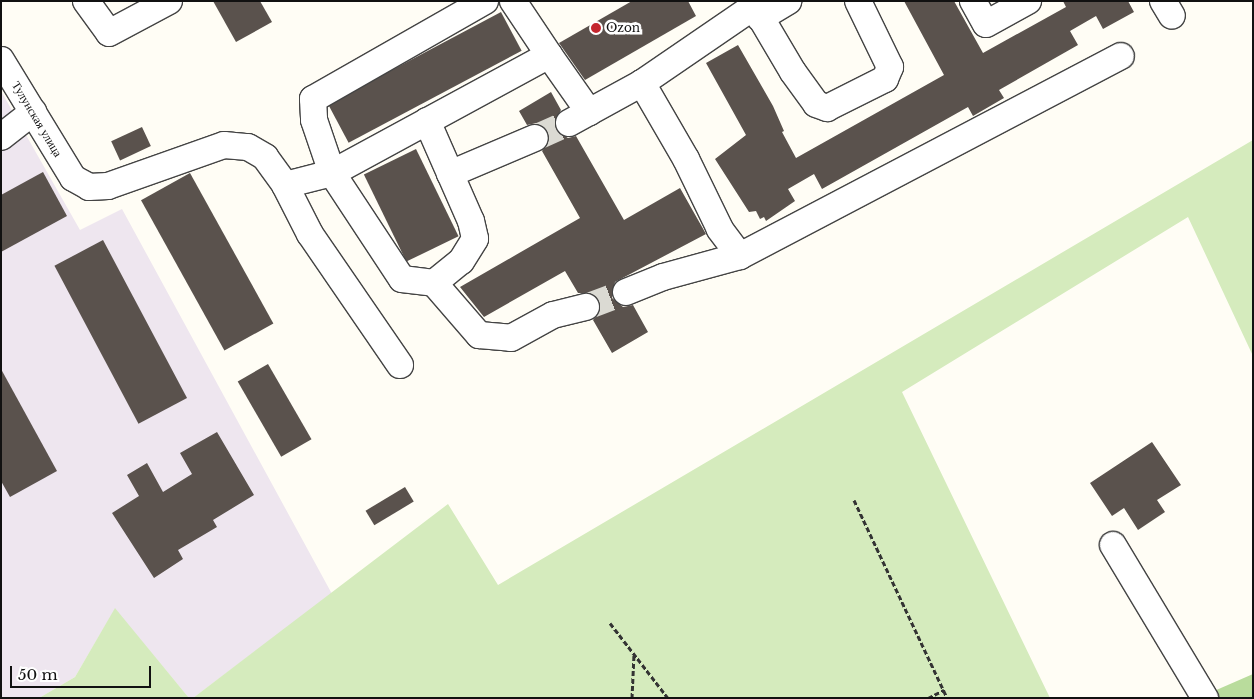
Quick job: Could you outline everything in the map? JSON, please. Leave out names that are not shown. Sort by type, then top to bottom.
[{"type":"street","points":[[86,1],[109,33],[169,1]]},
{"type":"street","points":[[485,1],[313,99],[314,120],[332,172],[402,279],[434,283],[480,335],[512,338],[553,315],[586,307]]},
{"type":"street","points":[[513,1],[549,55],[579,117],[642,83],[755,9],[788,1]]},
{"type":"street","points":[[755,9],[816,104],[827,108],[885,79],[890,67],[858,1]]},
{"type":"street","points":[[973,1],[986,24],[1028,1]]},
{"type":"street","points":[[400,365],[310,234],[285,185],[332,172],[549,55]]},
{"type":"street","points":[[626,292],[663,277],[740,256],[1121,56]]},
{"type":"street","name":"Тулунская улица","points":[[1,60],[73,178],[89,186],[108,186],[224,145],[248,147],[265,157],[285,185]]},
{"type":"street","points":[[642,83],[686,159],[720,229],[740,256]]},
{"type":"street","points":[[1,137],[33,112]]},
{"type":"street","points":[[427,121],[471,221],[475,239],[461,261],[434,283]]},
{"type":"street","points":[[450,174],[535,138]]},
{"type":"street","points":[[1113,545],[1205,698]]},
{"type":"path","points":[[854,500],[947,698]]},
{"type":"path","points":[[610,623],[668,698]]},
{"type":"path","points":[[632,698],[634,654]]},
{"type":"path","points":[[928,698],[944,690]]},
{"type":"shaded area","points":[[1,91],[80,230],[122,209],[332,594],[193,698],[189,698],[115,609],[75,677],[39,698],[1,698]]},
{"type":"green space","points":[[1253,140],[1253,356],[1188,217],[902,392],[1050,698],[193,698],[448,504],[498,585]]},
{"type":"green space","points":[[115,608],[189,698],[39,698],[75,677]]},
{"type":"green space","points":[[1253,674],[1253,698],[1198,698]]},
{"type":"building","points":[[213,1],[260,1],[272,22],[236,42]]},
{"type":"building","points":[[632,1],[688,1],[696,16],[585,80],[559,43]]},
{"type":"building","points":[[904,1],[954,1],[983,53],[1066,7],[1063,1],[1128,1],[1134,12],[1103,29],[1096,16],[1070,31],[1078,45],[999,90],[1004,98],[973,116],[968,107],[822,189],[814,174],[788,189],[795,201],[766,221],[764,217],[760,219],[756,211],[749,212],[715,159],[746,135],[706,63],[738,45],[773,106],[784,131],[782,132],[796,158],[944,75]]},
{"type":"building","points":[[501,12],[522,51],[349,143],[328,104]]},
{"type":"building","points":[[551,92],[561,110],[554,122],[556,131],[568,138],[576,136],[624,220],[680,188],[706,234],[615,282],[612,298],[623,307],[633,305],[648,332],[612,353],[593,320],[600,311],[597,297],[590,293],[578,293],[565,271],[484,317],[460,287],[580,218],[542,151],[550,140],[549,132],[537,123],[527,125],[519,111]]},
{"type":"building","points":[[142,127],[151,146],[120,160],[111,141]]},
{"type":"building","points":[[416,149],[459,236],[406,262],[364,174]]},
{"type":"building","points":[[43,172],[67,216],[1,252],[1,195]]},
{"type":"building","points":[[190,173],[273,323],[224,351],[141,200]]},
{"type":"building","points":[[103,240],[187,398],[138,424],[54,266]]},
{"type":"building","points":[[268,364],[312,439],[281,457],[238,382]]},
{"type":"building","points":[[1,369],[57,471],[10,497],[1,481]]},
{"type":"building","points":[[217,432],[254,495],[213,520],[217,527],[178,550],[183,559],[154,578],[112,513],[139,496],[127,475],[147,463],[163,492],[192,474],[180,453]]},
{"type":"building","points":[[1152,442],[1181,485],[1157,500],[1165,512],[1138,530],[1124,508],[1112,516],[1090,483]]},
{"type":"building","points":[[405,487],[414,502],[374,525],[366,511]]},
{"type":"tunnel","points":[[535,138],[569,123]]},
{"type":"tunnel","points":[[586,307],[626,292]]},
{"type":"place","name":"Ozon","points":[[596,28]]}]
